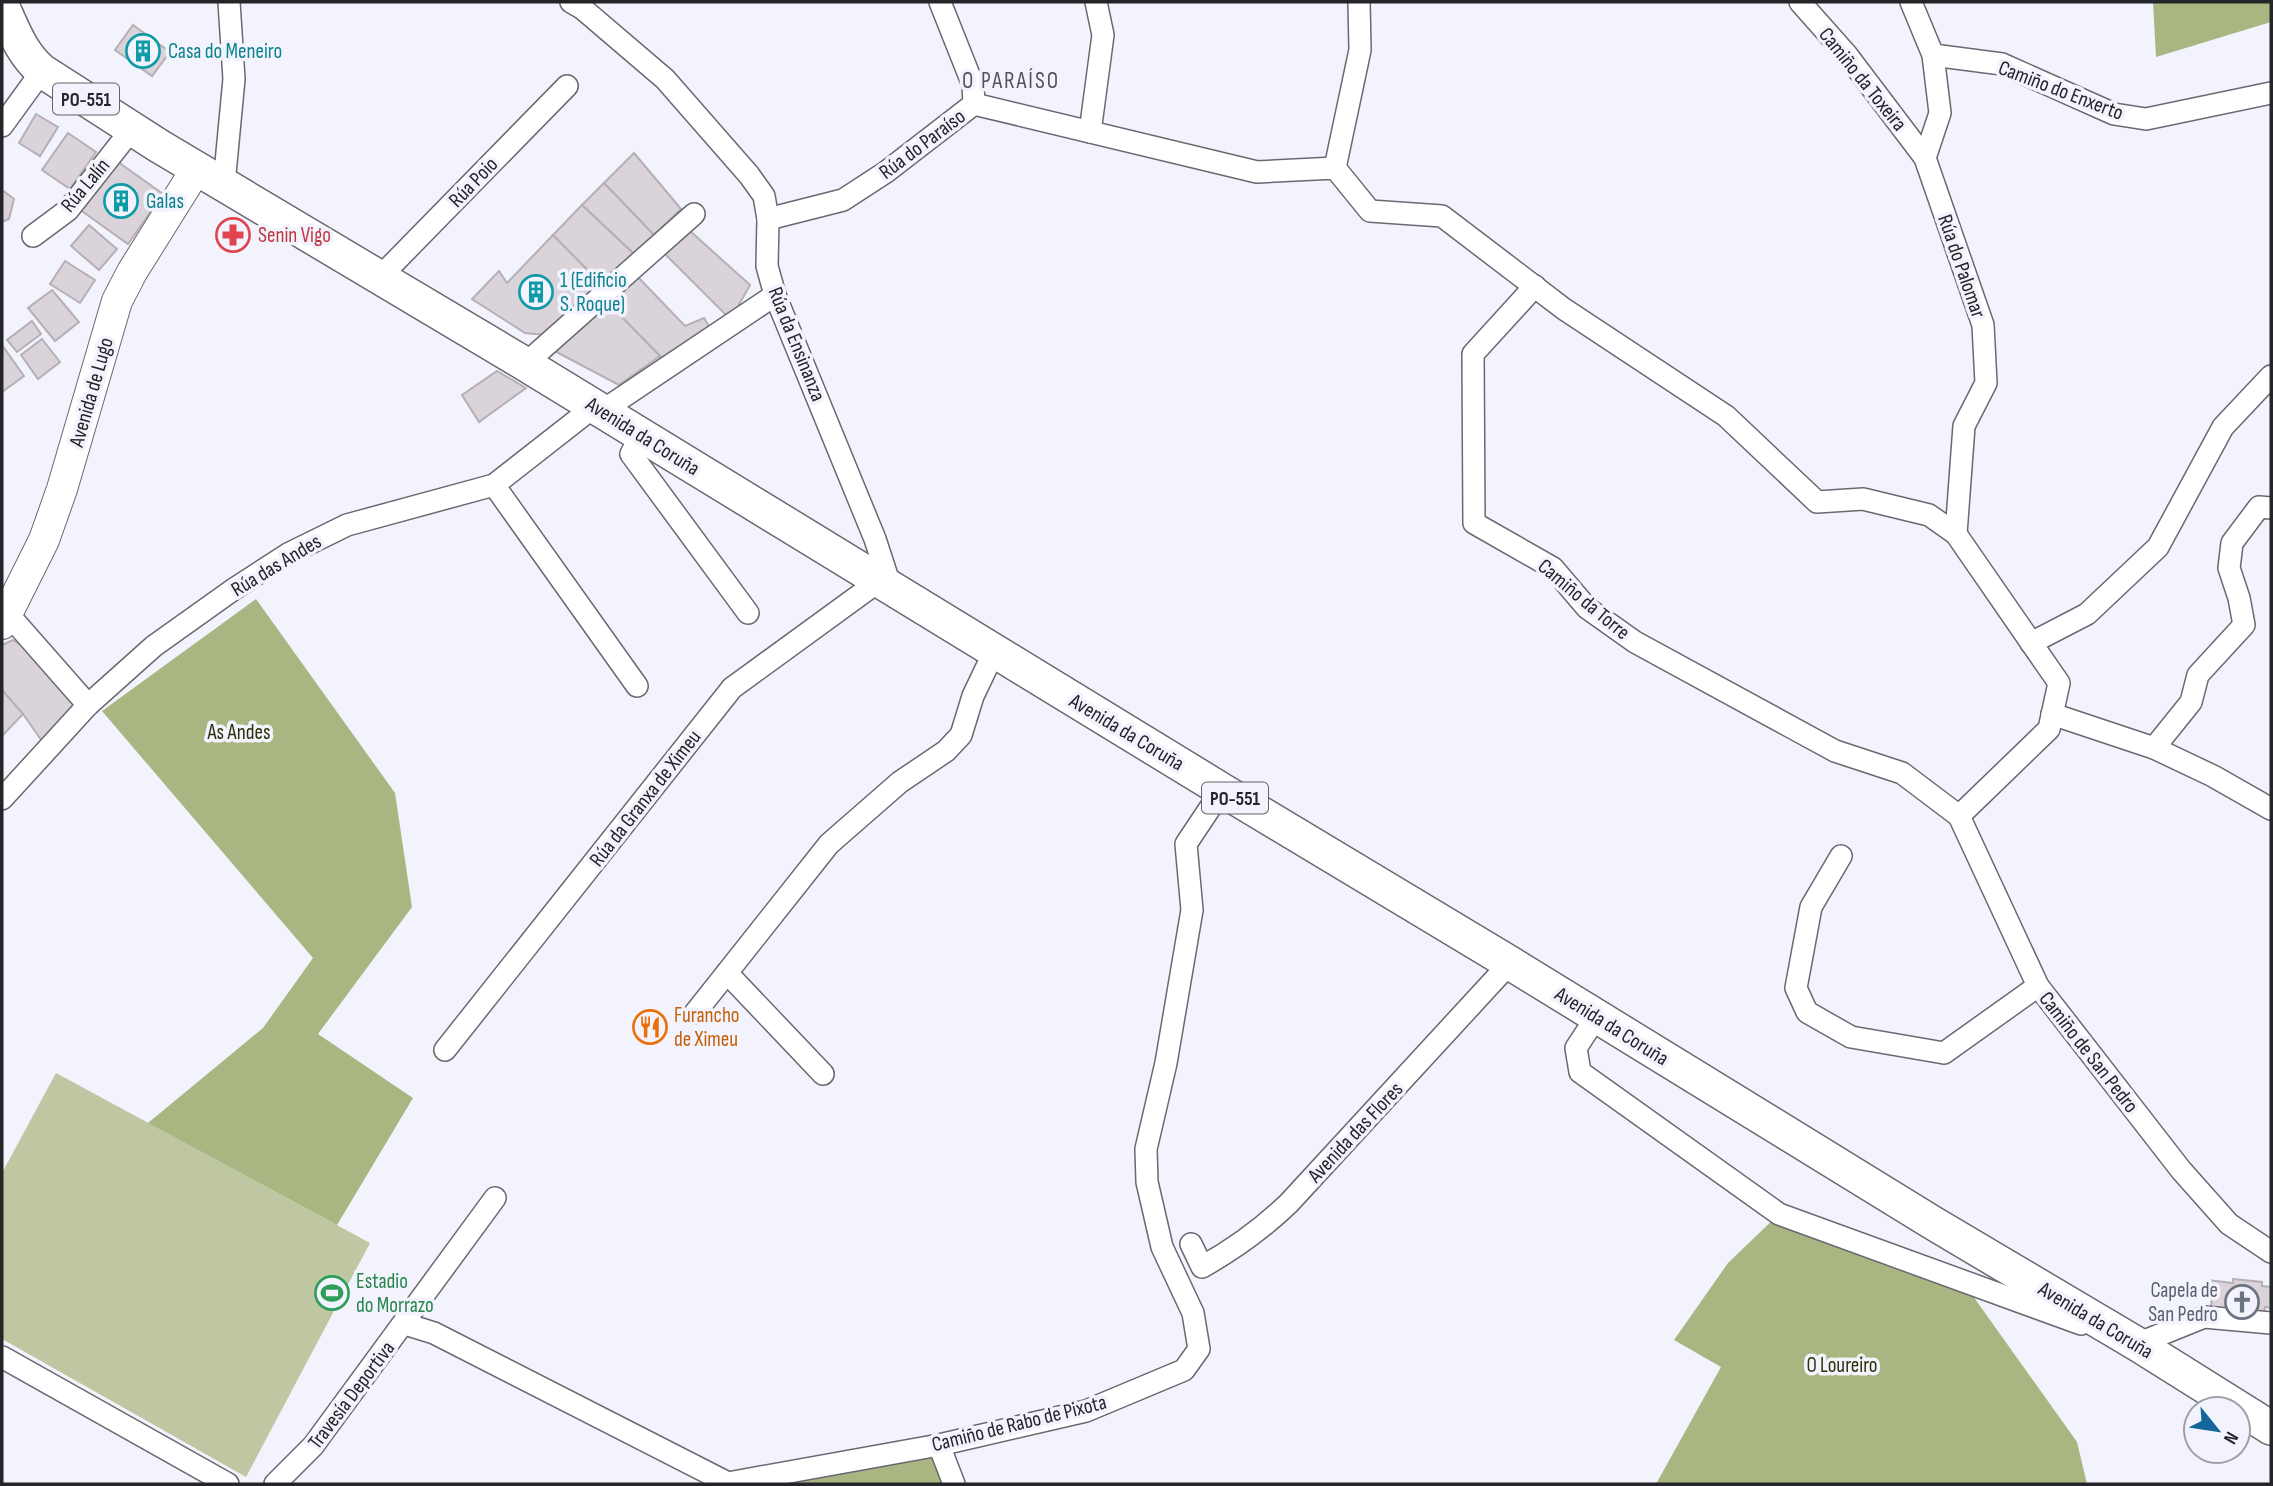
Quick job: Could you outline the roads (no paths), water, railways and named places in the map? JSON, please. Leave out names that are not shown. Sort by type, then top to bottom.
[{"type":"main road","name":"PO-551","points":[[2,5],[19,44],[36,67],[211,176]]},
{"type":"main road","name":"Avenida da Coruña","points":[[211,176],[598,408],[994,652],[2137,1344],[2271,1428]]},
{"type":"street","points":[[211,176],[234,79],[229,2]]},
{"type":"street","name":"Rúa da Ensinanza","points":[[571,2],[583,9],[665,79],[764,195],[768,219],[767,266],[775,295],[875,539],[885,585]]},
{"type":"street","name":"Rúa do Paraíso","points":[[768,219],[843,200],[886,172],[974,104],[973,85],[940,2]]},
{"type":"street","points":[[1090,132],[1102,34],[1096,2]]},
{"type":"street","points":[[1335,168],[1360,50],[1359,2]]},
{"type":"street","name":"Camiño da Toxeira","points":[[1800,2],[1847,55],[1925,158]]},
{"type":"street","points":[[1911,2],[1933,55],[1940,113],[1925,158]]},
{"type":"street","points":[[2,45],[36,67],[2,126]]},
{"type":"street","name":"Camiño do Enxerto","points":[[1933,55],[2002,64],[2114,114],[2146,119],[2271,93]]},
{"type":"street","name":"Rúa Poio","points":[[379,278],[567,86]]},
{"type":"street","points":[[974,104],[1257,172],[1335,168]]},
{"type":"street","name":"Rúa Lalín","points":[[33,236],[68,210],[132,129]]},
{"type":"street","name":"Rúa do Palomar","points":[[1925,158],[1983,325],[1986,383],[1964,426],[1956,534]]},
{"type":"street","points":[[1335,168],[1370,211],[1442,216],[1564,309],[1726,416],[1817,502],[1863,499],[1929,515],[1956,534],[2059,683],[2049,729],[1959,816]]},
{"type":"street","name":"Avenida de Lugo","points":[[5,619],[44,540],[117,301],[132,272],[211,176]]},
{"type":"street","points":[[525,364],[694,214]]},
{"type":"street","name":"Camiño da Torre","points":[[1535,286],[1473,354],[1474,523],[1553,568],[1587,608],[1635,642],[1836,751],[1902,773],[1959,816]]},
{"type":"street","name":"Rúa das Andes","points":[[2,799],[88,705],[154,646],[288,554],[346,525],[494,485],[598,408],[775,295]]},
{"type":"street","points":[[2031,643],[2088,614],[2158,547],[2223,427],[2271,376]]},
{"type":"street","points":[[641,435],[631,454],[748,613]]},
{"type":"street","points":[[494,485],[637,686]]},
{"type":"street","points":[[2154,748],[2191,702],[2198,675],[2244,625],[2229,568],[2232,543],[2259,507],[2271,508]]},
{"type":"street","name":"Rúa da Granxa de Ximeu","points":[[445,1050],[732,688],[885,585]]},
{"type":"street","points":[[5,619],[88,705]]},
{"type":"street","points":[[695,1013],[829,844],[900,782],[947,751],[961,735],[973,696],[994,652]]},
{"type":"street","points":[[2052,714],[2154,748],[2213,776],[2271,810]]},
{"type":"street","name":"Camiño de Rabo de Pixota","points":[[405,1324],[434,1333],[708,1479],[728,1483],[939,1445],[1086,1411],[1184,1370],[1199,1349],[1193,1313],[1162,1247],[1147,1182],[1146,1149],[1166,1063],[1192,910],[1186,844],[1222,790]]},
{"type":"street","name":"Camiño de San Pedro","points":[[1959,816],[2038,986],[2181,1170],[2229,1224],[2271,1252]]},
{"type":"street","points":[[1841,856],[1811,907],[1796,988],[1807,1012],[1851,1037],[1944,1053],[2038,986]]},
{"type":"street","name":"Avenida das Flores","points":[[1191,1244],[1202,1267],[1264,1227],[1510,963]]},
{"type":"street","points":[[727,972],[823,1074]]},
{"type":"street","points":[[1597,1016],[1576,1048],[1580,1072],[1779,1214],[2137,1344],[2204,1317],[2271,1323]]},
{"type":"street","name":"Travesía Deportiva","points":[[275,1484],[313,1446],[495,1198]]},
{"type":"street","points":[[2,1357],[228,1484]]},
{"type":"street","points":[[939,1445],[954,1484]]},
{"type":"place","name":"Casa do Meneiro","points":[[143,51]]},
{"type":"place","name":"Galas","points":[[121,201]]},
{"type":"place","name":"Senin Vigo","points":[[233,235]]},
{"type":"place","name":"1 (Edificio S. Roque)","points":[[536,292]]},
{"type":"place","name":"Furancho de Ximeu","points":[[650,1027]]},
{"type":"place","name":"Estadio do Morrazo","points":[[332,1293]]},
{"type":"place","name":"Capela de San Pedro","points":[[2242,1302]]},
{"type":"district","name":"O PARAÍSO","points":[[1011,80]]},
{"type":"park label","name":"As Andes","points":[[239,732]]},
{"type":"park label","name":"O Loureiro","points":[[1842,1365]]}]
